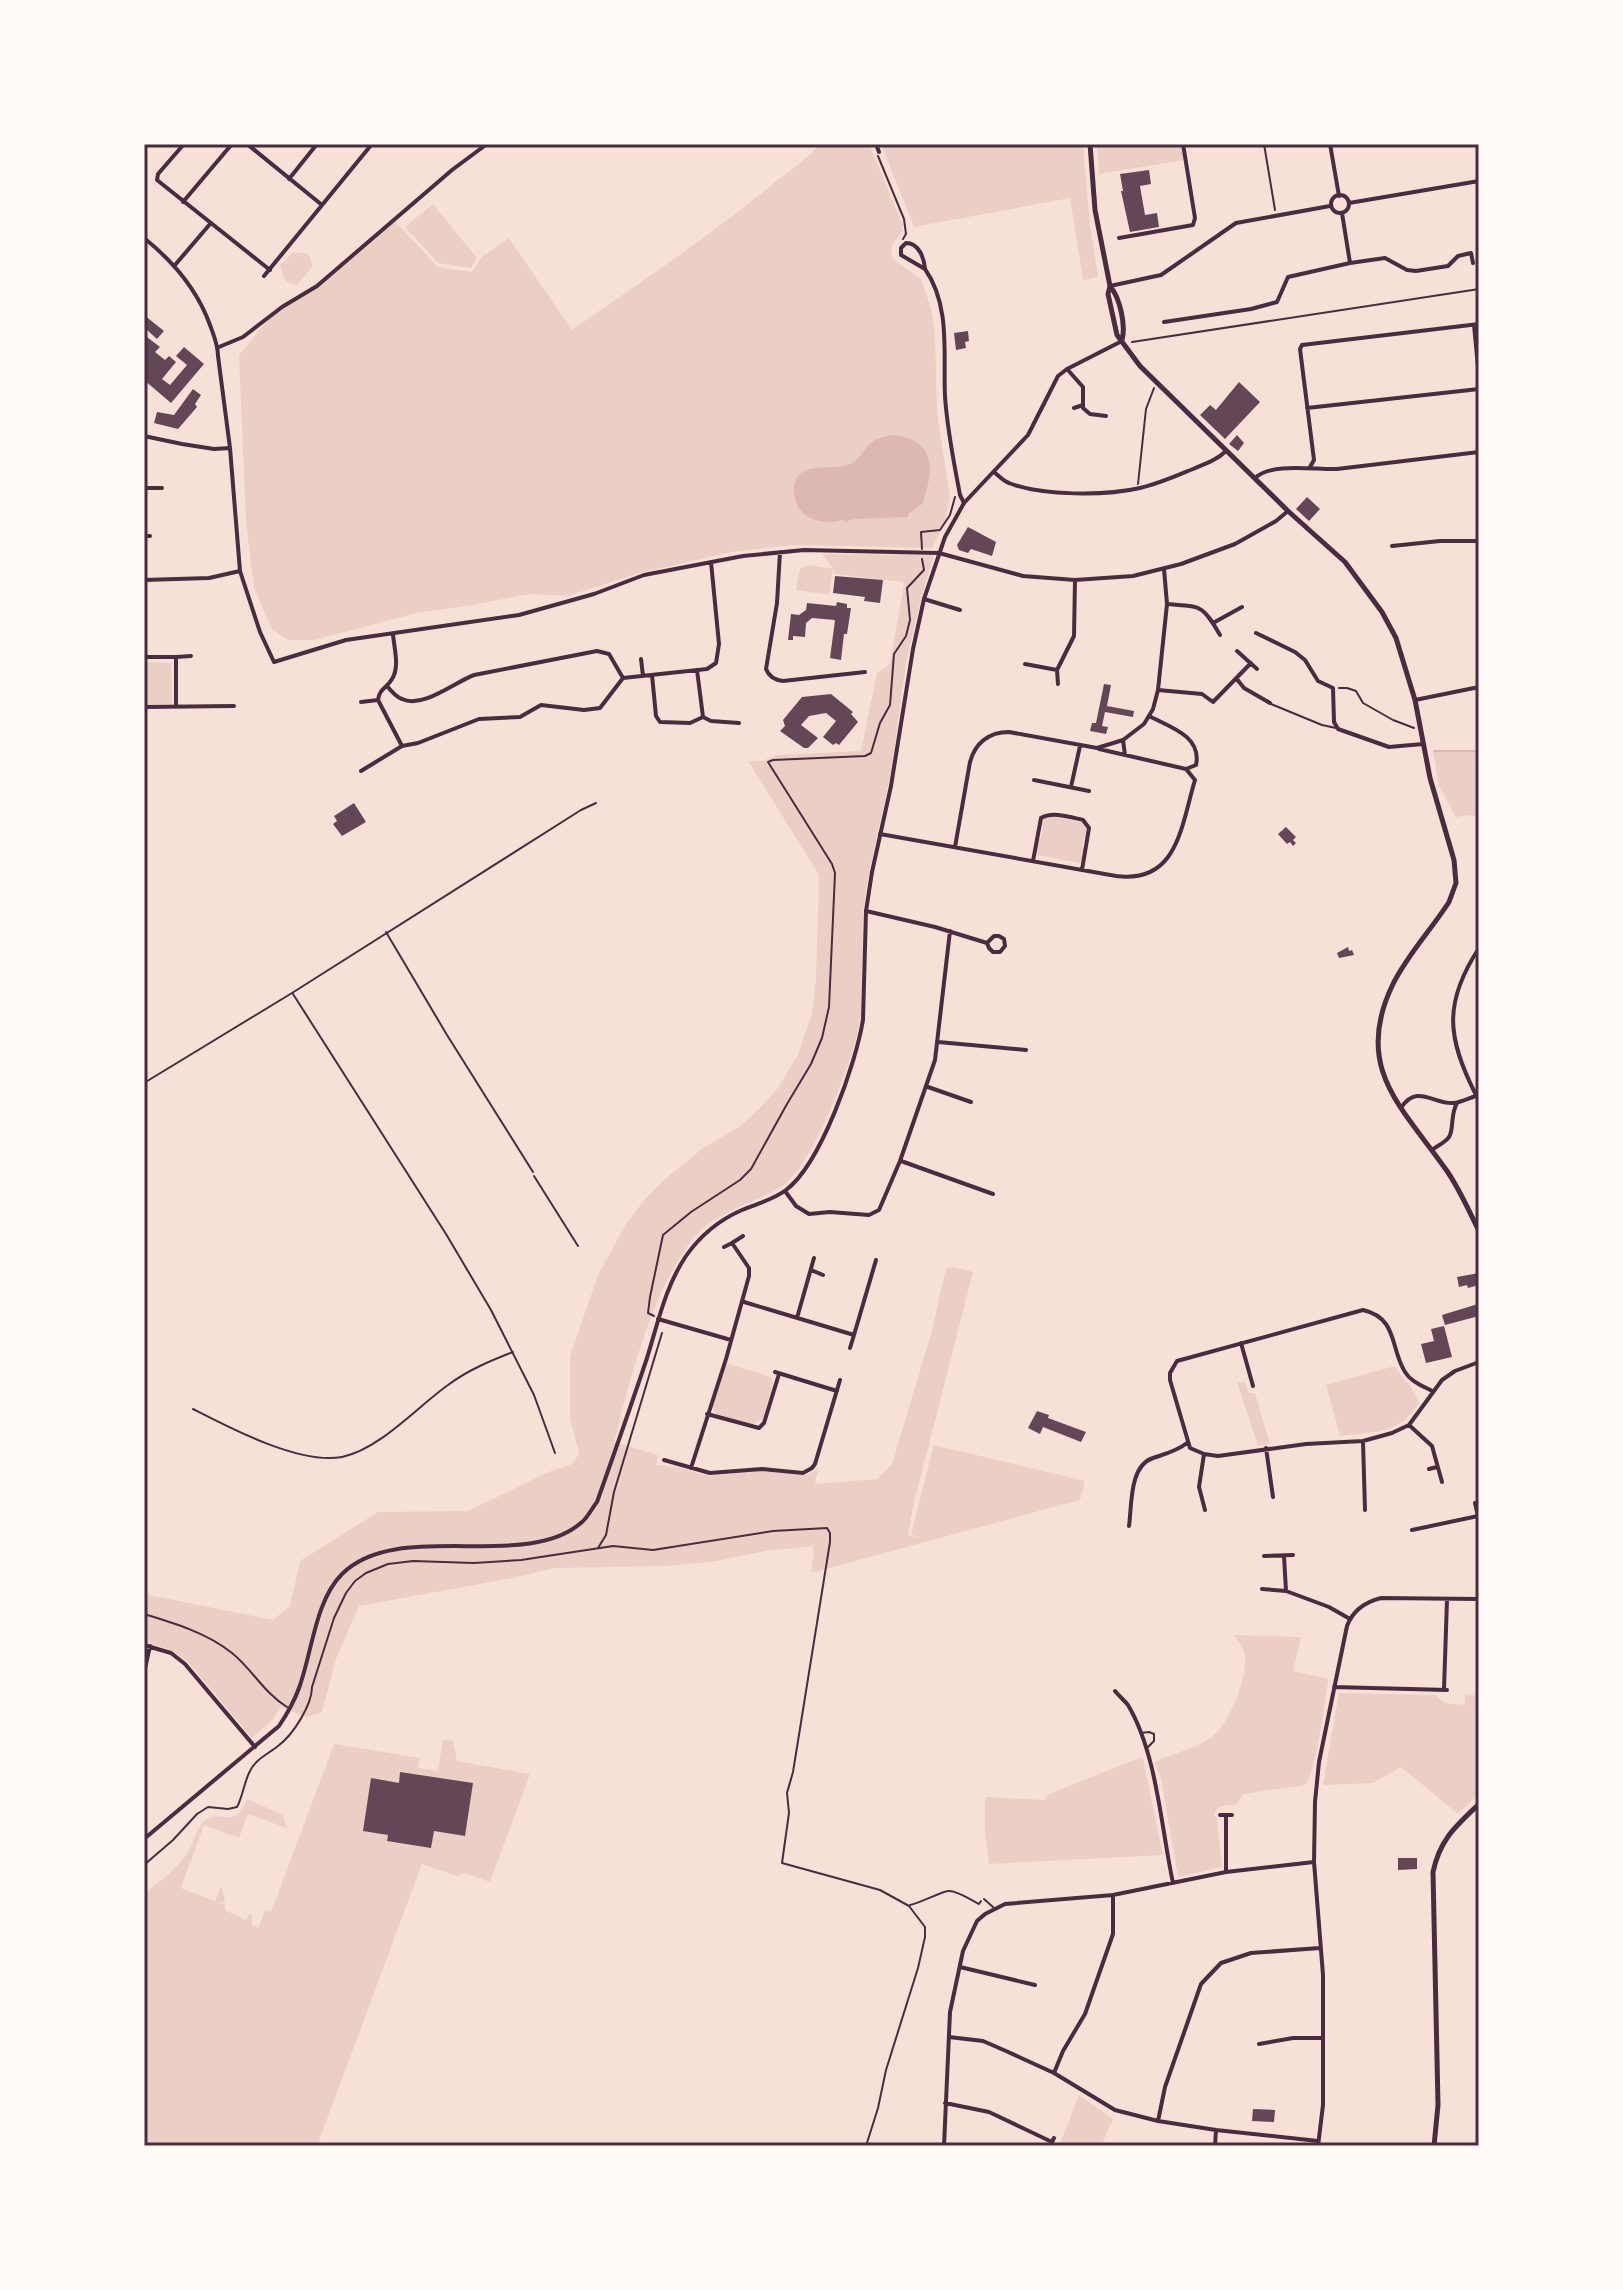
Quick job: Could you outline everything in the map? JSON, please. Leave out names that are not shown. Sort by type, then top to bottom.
[{"type":"main road","points":[[1090,144],[1095,210],[1117,335],[1156,383],[1345,562],[1382,612],[1396,638],[1415,700],[1430,778],[1457,875],[1449,902],[1393,985],[1381,1021],[1378,1056],[1388,1086],[1400,1108],[1454,1181],[1479,1231]]},
{"type":"main road","points":[[1434,2146],[1438,2105],[1433,1872],[1445,1839],[1479,1804]]},
{"type":"street","points":[[184,144],[158,174],[157,180],[270,270]]},
{"type":"street","points":[[183,202],[232,144]]},
{"type":"street","points":[[247,144],[322,205]]},
{"type":"street","points":[[289,179],[317,144]]},
{"type":"street","points":[[264,276],[372,144]]},
{"type":"street","points":[[218,347],[243,337],[282,307],[317,286],[452,170],[487,144]]},
{"type":"street","points":[[876,144],[878,152]]},
{"type":"street","points":[[1119,238],[1193,225],[1195,218],[1183,144]]},
{"type":"street","points":[[1330,144],[1339,196]]},
{"type":"street","points":[[1349,203],[1479,181]]},
{"type":"street","points":[[1330,206],[1339,196],[1349,203],[1342,213],[1342,222],[1350,263]]},
{"type":"street","points":[[1110,286],[1161,275],[1236,223],[1330,206]]},
{"type":"street","points":[[1330,206],[1342,213]]},
{"type":"street","points":[[175,265],[210,224]]},
{"type":"street","points":[[144,239],[175,265],[199,300],[218,347],[240,571],[260,632],[274,662],[325,645],[519,615],[594,594],[644,575],[780,552],[939,553],[1023,576],[1075,580],[1133,576],[1203,557],[1235,544],[1288,511]]},
{"type":"street","points":[[925,269],[901,255],[903,245],[910,242],[917,247],[932,282],[943,321],[947,414],[960,495],[964,503]]},
{"type":"street","points":[[1164,322],[1277,302],[1288,277],[1350,263],[1385,258],[1407,270],[1416,271],[1448,266],[1458,256],[1471,253],[1473,263]]},
{"type":"street","points":[[1310,467],[1314,460],[1300,349],[1302,345],[1476,325],[1479,377]]},
{"type":"street","points":[[144,1839],[279,1726],[300,1687],[322,1608],[342,1573],[364,1559],[393,1549],[533,1543],[563,1534],[583,1521],[597,1502],[658,1319],[684,1258],[709,1229],[739,1211],[785,1191],[801,1176],[846,1084],[860,1036],[866,911],[891,786],[911,661],[924,599],[945,537],[964,503],[1028,435],[1058,376],[1122,341]]},
{"type":"street","points":[[1067,369],[1083,387],[1083,408],[1090,414],[1106,416]]},
{"type":"street","points":[[1307,408],[1479,389]]},
{"type":"street","points":[[1074,408],[1083,405]]},
{"type":"street","points":[[144,436],[193,446],[230,448]]},
{"type":"street","points":[[994,472],[1011,484],[1051,491],[1105,493],[1137,489],[1169,479],[1226,451]]},
{"type":"street","points":[[1255,478],[1266,470],[1337,469],[1479,452]]},
{"type":"street","points":[[144,488],[162,488]]},
{"type":"street","points":[[1392,546],[1479,541]]},
{"type":"street","points":[[780,552],[777,603],[766,669],[768,674],[783,681],[865,672]]},
{"type":"street","points":[[361,771],[388,759],[402,746],[418,743],[479,719],[520,717],[541,705],[584,710],[600,708],[623,678],[712,667],[718,660],[719,644],[711,562]]},
{"type":"street","points":[[1097,748],[1123,740],[1140,728],[1155,703],[1167,604],[1164,569]]},
{"type":"street","points":[[144,580],[209,578],[240,571]]},
{"type":"street","points":[[1058,684],[1057,670],[1074,636],[1075,580]]},
{"type":"street","points":[[924,599],[960,610]]},
{"type":"street","points":[[1167,604],[1197,606],[1208,614],[1220,635]]},
{"type":"street","points":[[1213,623],[1242,607]]},
{"type":"street","points":[[1256,633],[1295,652],[1305,660],[1318,681],[1333,688],[1334,722],[1338,729],[1389,747],[1423,744]]},
{"type":"street","points":[[393,634],[396,669],[393,678],[378,694],[378,700],[402,746]]},
{"type":"street","points":[[387,686],[398,697],[410,701],[440,693],[474,675],[597,651],[609,654],[623,678]]},
{"type":"street","points":[[1237,651],[1257,669]]},
{"type":"street","points":[[144,657],[191,656]]},
{"type":"street","points":[[176,657],[176,707]]},
{"type":"street","points":[[641,659],[643,676]]},
{"type":"street","points":[[1158,690],[1202,694],[1213,702],[1251,663]]},
{"type":"street","points":[[1025,664],[1057,670]]},
{"type":"street","points":[[697,670],[703,717]]},
{"type":"street","points":[[652,675],[656,716],[660,722],[690,723],[703,717]]},
{"type":"street","points":[[1236,678],[1244,688],[1270,703]]},
{"type":"street","points":[[1415,700],[1479,687]]},
{"type":"street","points":[[361,702],[378,700]]},
{"type":"street","points":[[144,707],[234,706]]},
{"type":"street","points":[[730,715],[730,722]]},
{"type":"street","points":[[955,847],[970,762],[981,741],[991,735],[1009,732],[1186,769],[1196,765],[1198,756],[1193,744],[1179,730],[1149,716]]},
{"type":"street","points":[[703,717],[711,721],[739,723]]},
{"type":"street","points":[[1123,740],[1125,755]]},
{"type":"street","points":[[1071,788],[1080,746]]},
{"type":"street","points":[[880,834],[1129,878],[1143,876],[1166,863],[1175,847],[1195,780],[1186,769]]},
{"type":"street","points":[[1034,780],[1089,791]]},
{"type":"street","points":[[1033,861],[1040,820],[1052,814],[1080,819],[1087,825],[1088,832],[1082,870]]},
{"type":"street","points":[[866,911],[950,931],[987,943],[993,952],[1000,952],[1005,946],[1004,939],[999,936],[994,936],[987,943]]},
{"type":"street","points":[[785,1191],[796,1206],[809,1214],[869,1215],[879,1210],[928,1087],[938,1042],[950,931]]},
{"type":"street","points":[[1400,1108],[1406,1100],[1415,1097],[1428,1096],[1457,1103],[1478,1095],[1460,1065],[1452,1015],[1455,995],[1479,948]]},
{"type":"street","points":[[938,1042],[1026,1050]]},
{"type":"street","points":[[928,1087],[971,1102]]},
{"type":"street","points":[[1432,1150],[1448,1139],[1451,1113],[1457,1103]]},
{"type":"street","points":[[900,1161],[993,1194]]},
{"type":"street","points":[[724,1247],[743,1236]]},
{"type":"street","points":[[691,1468],[743,1302],[749,1268],[732,1243]]},
{"type":"street","points":[[797,1318],[814,1258]]},
{"type":"street","points":[[850,1348],[876,1260]]},
{"type":"street","points":[[811,1270],[823,1275]]},
{"type":"street","points":[[874,1273],[881,1275]]},
{"type":"street","points":[[743,1302],[854,1335]]},
{"type":"street","points":[[1432,1391],[1411,1380],[1406,1373],[1385,1321],[1363,1310],[1177,1361],[1170,1380],[1190,1448],[1218,1456],[1266,1448],[1363,1441],[1392,1433],[1409,1425],[1442,1380],[1455,1371],[1479,1362]]},
{"type":"street","points":[[658,1319],[731,1340]]},
{"type":"street","points":[[1241,1343],[1253,1386]]},
{"type":"street","points":[[707,1414],[759,1428],[764,1423],[777,1373],[837,1391]]},
{"type":"street","points":[[1240,1377],[1249,1373]]},
{"type":"street","points":[[664,1460],[710,1473],[762,1469],[803,1473],[815,1464],[840,1380]]},
{"type":"street","points":[[1409,1425],[1432,1446],[1442,1482]]},
{"type":"street","points":[[1363,1441],[1365,1510]]},
{"type":"street","points":[[1129,1526],[1138,1470],[1143,1462],[1180,1449],[1187,1443]]},
{"type":"street","points":[[1266,1448],[1275,1487],[1273,1497]]},
{"type":"street","points":[[1204,1454],[1199,1487],[1205,1510]]},
{"type":"street","points":[[1429,1469],[1437,1467]]},
{"type":"street","points":[[1356,1500],[1363,1498]]},
{"type":"street","points":[[1412,1530],[1478,1519],[1475,1503]]},
{"type":"street","points":[[1123,1504],[1132,1505]]},
{"type":"street","points":[[1264,1556],[1293,1555]]},
{"type":"street","points":[[1284,1556],[1286,1591]]},
{"type":"street","points":[[1262,1589],[1286,1591],[1350,1619]]},
{"type":"street","points":[[949,2037],[983,2041],[1054,2073],[1115,2110],[1158,2121],[1318,2144],[1323,2105],[1323,1975],[1314,1862],[1316,1788],[1350,1619],[1359,1608],[1381,1598],[1479,1599]]},
{"type":"street","points":[[1334,1687],[1445,1690],[1447,1600]]},
{"type":"street","points":[[144,1673],[147,1645],[171,1653],[185,1664],[255,1747]]},
{"type":"street","points":[[1115,1691],[1129,1707],[1154,1777],[1173,1883]]},
{"type":"street","points":[[1226,1815],[1226,1872]]},
{"type":"street","points":[[944,2146],[950,2012],[969,1936],[977,1921],[994,1908],[1021,1902],[1113,1895],[1226,1872],[1314,1862]]},
{"type":"street","points":[[1054,2073],[1085,2014],[1113,1934],[1113,1895]]},
{"type":"street","points":[[1158,2121],[1165,2087],[1201,1984],[1221,1963],[1251,1953],[1320,1948]]},
{"type":"street","points":[[960,1967],[1035,1985]]},
{"type":"street","points":[[1259,2044],[1293,2038],[1323,2038]]},
{"type":"street","points":[[945,2103],[989,2112],[1052,2142]]},
{"type":"street","points":[[1215,2146],[1216,2130]]},
{"type":"lane","points":[[1270,703],[1338,729]]},
{"type":"lane","points":[[144,1083],[596,803]]},
{"type":"lane","points":[[386,932],[578,1246]]},
{"type":"lane","points":[[292,993],[446,1234],[513,1352],[534,1395],[555,1453]]},
{"type":"lane","points":[[193,1409],[235,1430],[286,1449],[313,1457],[343,1457],[372,1444],[451,1382],[477,1366],[513,1352]]},
{"type":"lane","points":[[1139,1733],[1154,1734],[1154,1741],[1145,1748]]},
{"type":"lane","points":[[984,1899],[994,1908]]},
{"type":"path","points":[[1264,144],[1275,215]]},
{"type":"path","points":[[878,152],[904,219],[906,234],[901,241]]},
{"type":"path","points":[[1131,343],[1479,289]]},
{"type":"path","points":[[1137,489],[1146,409],[1156,383]]},
{"type":"path","points":[[658,1319],[648,1313],[663,1235],[751,1169],[811,1064],[826,1023],[835,873],[768,762],[865,756],[871,753],[880,723],[890,705],[894,654],[906,636],[910,620],[907,588],[924,570],[921,532],[940,530],[952,510],[955,490]]},
{"type":"path","points":[[1333,688],[1356,691],[1363,703],[1393,720],[1421,730]]},
{"type":"path","points":[[598,1549],[606,1535],[614,1492],[662,1339],[662,1333],[655,1330]]},
{"type":"path","points":[[144,1865],[208,1807],[237,1807],[250,1771],[259,1759],[280,1745],[302,1714],[310,1698],[340,1602],[355,1581],[366,1573],[397,1563],[503,1561],[613,1546],[653,1550],[773,1531],[827,1528],[830,1542],[787,1793],[789,1813],[782,1863],[880,1890],[909,1906],[924,1923],[925,1937],[866,2146]]},
{"type":"path","points":[[144,1614],[194,1631],[218,1643],[234,1654],[277,1701],[290,1709]]},
{"type":"path","points":[[909,1906],[951,1890],[979,1904],[984,1899]]},
{"type":"shaded area","points":[[820,144],[869,144],[903,225],[903,231],[893,243],[893,259],[921,279],[931,308],[935,332],[937,412],[950,498],[944,525],[932,548],[794,545],[732,552],[639,573],[568,596],[530,594],[417,613],[314,640],[288,640],[272,629],[254,588],[246,522],[239,355],[273,314],[321,282],[394,220],[438,267],[472,272],[482,257],[509,238],[572,330],[720,225]]},
{"type":"shaded area","points":[[881,144],[1083,144],[1098,277],[1083,280],[1070,198],[914,227]]},
{"type":"shaded area","points":[[1097,144],[1183,144],[1185,160],[1099,174]]},
{"type":"shaded area","points":[[433,204],[477,258],[471,268],[438,263],[405,227]]},
{"type":"shaded area","points":[[292,253],[308,253],[313,266],[297,285],[284,279],[280,264]]},
{"type":"shaded area","points":[[896,435],[919,444],[929,460],[929,480],[922,504],[908,517],[826,522],[810,518],[798,507],[794,487],[801,473],[850,464],[872,442]]},
{"type":"shaded area","points":[[822,554],[934,555],[906,664],[891,772],[869,872],[863,912],[861,1019],[850,1059],[819,1136],[793,1176],[769,1194],[708,1224],[678,1261],[649,1322],[614,1442],[658,1455],[656,1465],[709,1476],[761,1471],[807,1475],[818,1469],[815,1484],[877,1479],[892,1464],[931,1334],[946,1269],[953,1267],[973,1272],[908,1535],[919,1538],[911,1534],[934,1445],[1085,1481],[1080,1500],[811,1573],[814,1546],[665,1566],[555,1568],[359,1606],[336,1659],[322,1712],[306,1717],[281,1707],[272,1721],[252,1738],[188,1662],[171,1650],[144,1642],[144,1594],[273,1620],[290,1606],[300,1561],[378,1512],[468,1511],[572,1464],[579,1454],[570,1417],[570,1356],[598,1275],[626,1224],[664,1180],[703,1148],[739,1127],[761,1107],[778,1088],[798,1054],[812,1014],[819,875],[748,761],[763,761],[776,755],[861,751],[877,673],[890,664],[904,584],[835,574]]},
{"type":"shaded area","points":[[810,565],[833,569],[829,595],[796,590],[800,568]]},
{"type":"shaded area","points":[[144,662],[171,663],[172,704],[144,705]]},
{"type":"shaded area","points":[[1433,750],[1479,750],[1479,818],[1469,815],[1456,817],[1439,786]]},
{"type":"shaded area","points":[[1052,816],[1084,823],[1087,828],[1081,863],[1035,855],[1041,838],[1041,823]]},
{"type":"shaded area","points":[[729,1364],[771,1377],[773,1383],[763,1418],[751,1426],[716,1415],[712,1406],[723,1366]]},
{"type":"shaded area","points":[[1395,1366],[1419,1403],[1403,1421],[1394,1426],[1340,1436],[1326,1385]]},
{"type":"shaded area","points":[[1237,1382],[1245,1382],[1249,1393],[1255,1393],[1270,1444],[1258,1446]]},
{"type":"shaded area","points":[[1234,1635],[1301,1637],[1293,1671],[1328,1679],[1316,1752],[1305,1785],[1244,1794],[1236,1805],[1218,1808],[1214,1814],[1222,1867],[1178,1877],[1161,1779],[1155,1764],[1207,1740],[1226,1720],[1244,1671],[1244,1651]]},
{"type":"shaded area","points":[[1339,1693],[1436,1695],[1444,1703],[1465,1705],[1465,1694],[1479,1696],[1479,1794],[1458,1814],[1401,1767],[1373,1783],[1323,1785]]},
{"type":"shaded area","points":[[443,1740],[453,1741],[457,1761],[530,1774],[490,1882],[464,1873],[457,1876],[422,1864],[317,2146],[144,2146],[144,1894],[189,1851],[204,1821],[213,1817],[233,1817],[247,1799],[283,1815],[287,1828],[248,1814],[239,1838],[204,1825],[181,1888],[215,1901],[221,1886],[225,1900],[217,1904],[225,1904],[225,1910],[246,1920],[249,1914],[252,1915],[252,1925],[258,1928],[265,1910],[271,1912],[334,1744],[420,1758],[418,1768],[438,1771]]},
{"type":"shaded area","points":[[1143,1759],[1163,1855],[989,1864],[985,1797],[1045,1800],[1047,1795]]},
{"type":"shaded area","points":[[1079,2095],[1113,2119],[1101,2146],[1059,2146]]},
{"type":"building","points":[[1149,170],[1151,184],[1140,186],[1145,215],[1157,213],[1159,227],[1130,232],[1120,174]]},
{"type":"building","points":[[144,315],[164,331],[157,339],[147,330],[144,333]]},
{"type":"building","points":[[968,331],[966,348],[956,350],[954,333]]},
{"type":"building","points":[[147,337],[160,347],[155,352],[165,360],[169,356],[176,362],[162,379],[170,385],[187,365],[176,356],[184,347],[204,364],[171,403],[144,380],[144,341]]},
{"type":"building","points":[[1239,382],[1260,402],[1225,439],[1200,415],[1210,405],[1216,410]]},
{"type":"building","points":[[193,389],[201,395],[195,404],[197,407],[178,429],[154,423],[157,412],[174,415]]},
{"type":"building","points":[[1237,435],[1244,443],[1238,451],[1229,444]]},
{"type":"building","points":[[1307,497],[1320,509],[1309,521],[1296,509]]},
{"type":"building","points":[[968,527],[996,542],[992,556],[971,549],[968,553],[959,550],[957,545]]},
{"type":"building","points":[[835,576],[883,580],[880,603],[864,601],[865,597],[833,593]]},
{"type":"building","points":[[837,602],[851,608],[841,660],[830,658],[835,620],[812,618],[806,623],[805,637],[793,636],[793,640],[788,640],[791,614],[799,615],[806,610],[807,603],[836,606]]},
{"type":"building","points":[[1104,684],[1111,685],[1107,706],[1134,711],[1133,717],[1105,712],[1102,726],[1108,727],[1106,734],[1090,731],[1092,723],[1096,723]]},
{"type":"building","points":[[831,694],[853,712],[851,714],[858,722],[839,745],[833,745],[823,737],[836,721],[826,713],[809,716],[801,725],[818,738],[808,748],[780,731],[785,726],[783,720],[802,697]]},
{"type":"building","points":[[354,803],[366,822],[342,836],[333,824],[337,821],[334,816]]},
{"type":"building","points":[[1286,827],[1296,837],[1293,846],[1278,834]]},
{"type":"building","points":[[1348,947],[1354,955],[1339,958],[1337,953]]},
{"type":"building","points":[[1479,1273],[1479,1285],[1459,1287],[1457,1277]]},
{"type":"building","points":[[1478,1304],[1479,1316],[1445,1325],[1442,1315]]},
{"type":"building","points":[[1444,1326],[1452,1357],[1426,1363],[1421,1344],[1434,1341],[1431,1329]]},
{"type":"building","points":[[1037,1411],[1086,1432],[1081,1442],[1043,1427],[1040,1434],[1028,1428]]},
{"type":"building","points":[[400,1772],[473,1783],[465,1836],[434,1831],[431,1848],[387,1841],[388,1835],[363,1831],[371,1778],[399,1783]]},
{"type":"building","points":[[1398,1858],[1417,1858],[1417,1869],[1398,1870]]},
{"type":"building","points":[[1253,2109],[1275,2110],[1274,2122],[1252,2121]]},
{"type":"waterway","points":[[1434,751],[1479,751]]}]
